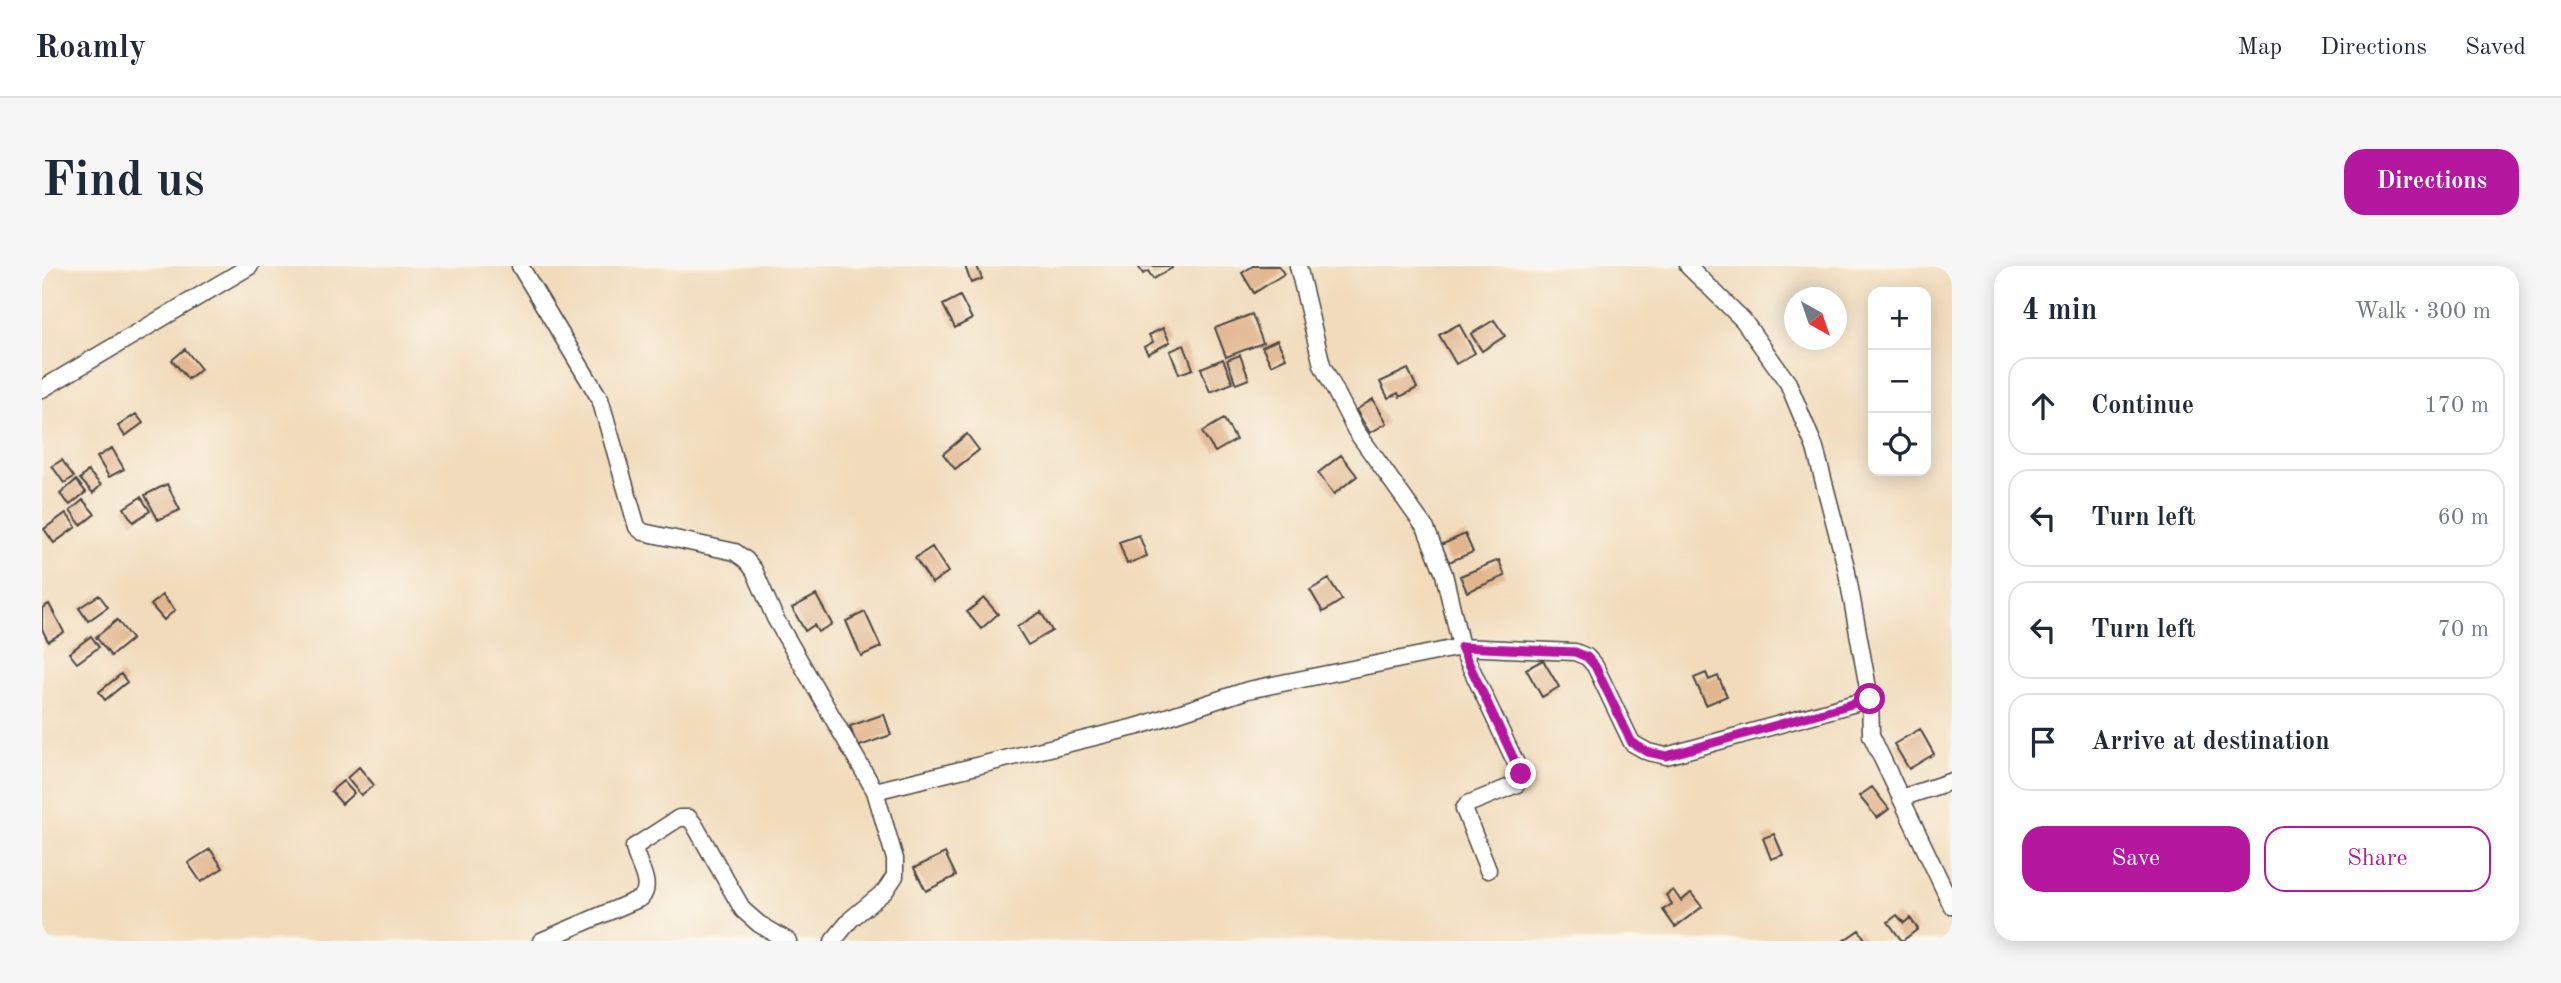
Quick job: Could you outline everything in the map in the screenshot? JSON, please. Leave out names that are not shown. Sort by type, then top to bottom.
[{"type":"street","points":[[42,389],[228,271],[250,266]]},
{"type":"street","points":[[520,266],[600,399],[637,527],[643,532],[735,552],[746,560],[754,570],[775,618],[875,791],[895,859],[895,876],[885,891],[851,919],[833,941]]},
{"type":"street","points":[[1298,266],[1322,365],[1356,431],[1426,529],[1444,574],[1461,647],[1521,774],[1517,784],[1468,804],[1464,809],[1488,870]]},
{"type":"street","points":[[1688,266],[1743,320],[1788,383],[1815,449],[1839,541],[1870,699],[1871,735],[1952,905]]},
{"type":"street","points":[[875,791],[1139,726],[1248,691],[1461,647],[1575,652],[1587,657],[1595,666],[1632,743],[1648,752],[1666,756],[1870,699]]},
{"type":"street","points":[[1901,798],[1952,781]]},
{"type":"street","points":[[541,941],[641,898],[647,885],[634,847],[679,818],[689,818],[694,824],[743,910],[759,924],[788,941]]},
{"type":"building","points":[[965,266],[977,266],[982,279],[971,283]]},
{"type":"building","points":[[1138,266],[1172,268],[1153,279],[1148,271],[1143,274]]},
{"type":"building","points":[[1253,266],[1279,266],[1284,274],[1254,293],[1242,273]]},
{"type":"building","points":[[960,296],[972,319],[955,328],[943,305]]},
{"type":"building","points":[[1252,314],[1263,343],[1226,357],[1215,328]]},
{"type":"building","points":[[1494,320],[1505,336],[1482,351],[1471,334]]},
{"type":"building","points":[[1459,324],[1475,353],[1456,364],[1439,335]]},
{"type":"building","points":[[1163,328],[1170,342],[1148,354],[1144,347],[1153,342],[1149,335]]},
{"type":"building","points":[[1277,340],[1286,358],[1271,365],[1262,347]]},
{"type":"building","points":[[1184,345],[1193,369],[1179,374],[1170,351]]},
{"type":"building","points":[[185,349],[201,369],[188,379],[172,360]]},
{"type":"building","points":[[1240,355],[1249,379],[1236,384],[1227,360]]},
{"type":"building","points":[[1223,359],[1233,383],[1210,392],[1201,368]]},
{"type":"building","points":[[1408,369],[1417,388],[1400,397],[1398,393],[1388,398],[1380,382]]},
{"type":"building","points":[[1373,399],[1387,423],[1370,433],[1356,410]]},
{"type":"building","points":[[136,414],[143,423],[125,436],[118,426]]},
{"type":"building","points":[[1224,419],[1236,440],[1215,452],[1202,432]]},
{"type":"building","points":[[967,434],[979,450],[955,469],[943,454]]},
{"type":"building","points":[[112,448],[124,469],[109,477],[97,457]]},
{"type":"building","points":[[1341,455],[1357,476],[1334,494],[1318,473]]},
{"type":"building","points":[[62,460],[74,477],[64,483],[52,466]]},
{"type":"building","points":[[88,471],[101,485],[93,493],[80,479]]},
{"type":"building","points":[[76,480],[86,492],[70,505],[60,494]]},
{"type":"building","points":[[167,484],[180,510],[158,520],[145,495]]},
{"type":"building","points":[[141,497],[150,511],[133,522],[124,508]]},
{"type":"building","points":[[83,500],[95,514],[81,525],[70,511]]},
{"type":"building","points":[[66,513],[76,527],[54,543],[44,529]]},
{"type":"building","points":[[1465,534],[1473,552],[1449,562],[1441,545]]},
{"type":"building","points":[[1139,535],[1147,556],[1127,564],[1119,542]]},
{"type":"building","points":[[932,547],[948,572],[932,583],[915,558]]},
{"type":"building","points":[[1499,560],[1505,576],[1467,592],[1460,576]]},
{"type":"building","points":[[1329,579],[1342,600],[1323,612],[1310,590]]},
{"type":"building","points":[[99,595],[108,607],[88,621],[79,608]]},
{"type":"building","points":[[162,595],[175,610],[164,620],[151,605]]},
{"type":"building","points":[[816,595],[832,624],[818,632],[814,625],[805,631],[792,608]]},
{"type":"building","points":[[984,598],[998,614],[981,629],[967,612]]},
{"type":"building","points":[[49,604],[64,632],[48,641],[42,629],[42,608]]},
{"type":"building","points":[[865,612],[881,647],[861,656],[846,621]]},
{"type":"building","points":[[1041,612],[1052,631],[1028,645],[1017,627]]},
{"type":"building","points":[[117,620],[132,639],[111,656],[96,637]]},
{"type":"building","points":[[91,636],[99,647],[77,663],[69,653]]},
{"type":"building","points":[[1543,660],[1559,687],[1542,697],[1526,669]]},
{"type":"building","points":[[1706,673],[1709,680],[1718,676],[1727,696],[1706,705],[1694,678]]},
{"type":"building","points":[[121,674],[127,682],[105,700],[99,692]]},
{"type":"building","points":[[884,714],[891,735],[857,747],[850,726]]},
{"type":"building","points":[[1920,729],[1934,754],[1909,769],[1894,744]]},
{"type":"building","points":[[359,767],[374,785],[361,795],[347,778]]},
{"type":"building","points":[[343,781],[354,793],[342,804],[331,791]]},
{"type":"building","points":[[1872,787],[1889,809],[1877,818],[1859,796]]},
{"type":"building","points":[[1774,834],[1783,855],[1771,859],[1763,838]]},
{"type":"building","points":[[210,849],[223,868],[201,882],[188,863]]},
{"type":"building","points":[[945,853],[956,876],[926,891],[914,868]]},
{"type":"building","points":[[1673,890],[1681,901],[1691,893],[1702,907],[1675,927],[1663,910],[1672,904],[1666,895]]},
{"type":"building","points":[[1897,915],[1904,923],[1910,918],[1918,929],[1902,941],[1888,922]]},
{"type":"building","points":[[1859,930],[1866,941],[1843,941]]},
{"type":"route","points":[[1521,774],[1461,647],[1575,652],[1587,657],[1595,666],[1632,743],[1648,752],[1666,756],[1870,699]]}]
